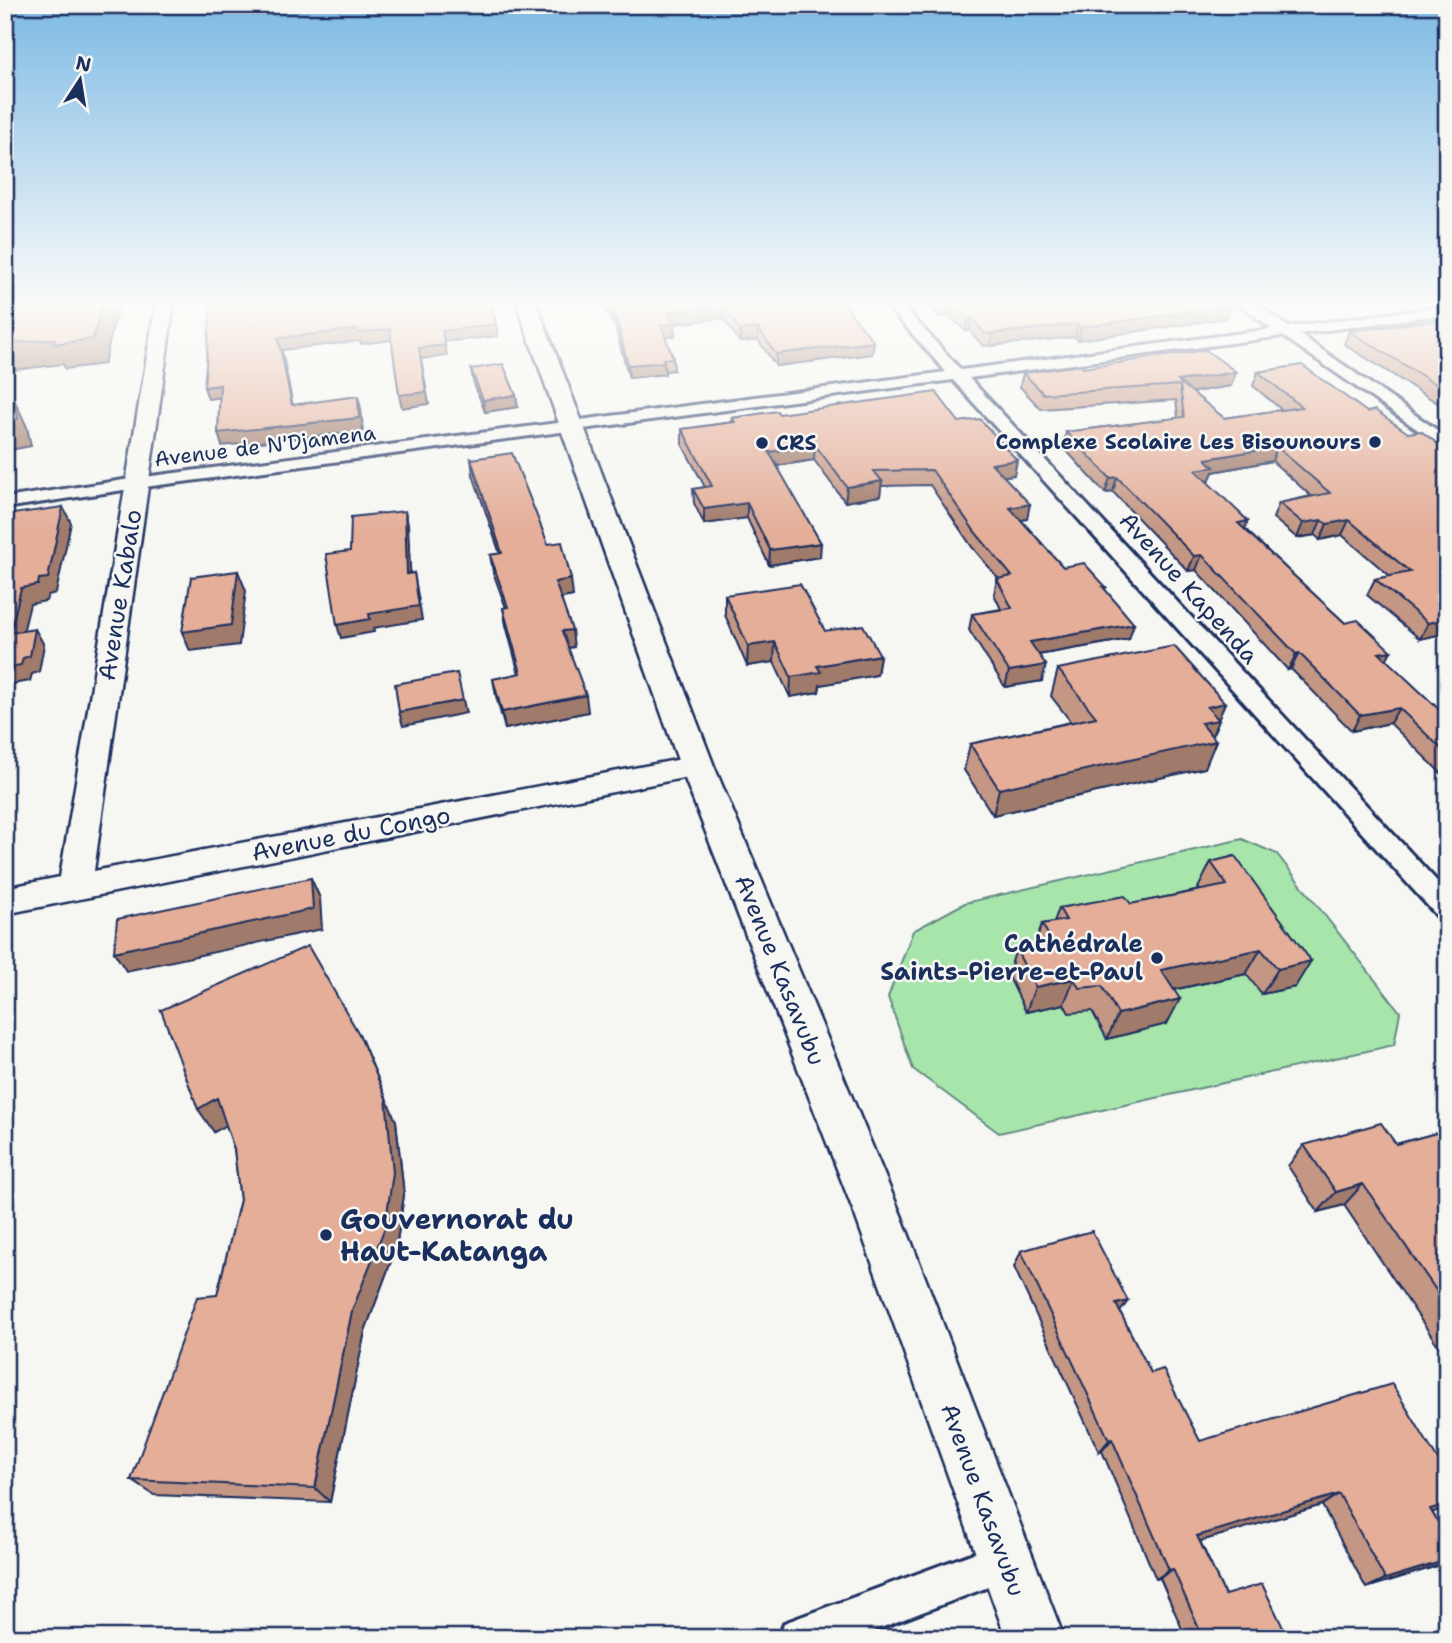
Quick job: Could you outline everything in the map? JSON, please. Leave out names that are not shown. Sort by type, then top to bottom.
[{"type":"main road","name":"Avenue Kasavubu","points":[[554,379],[696,766],[878,1215],[1035,1638]]},
{"type":"street","name":"Avenue Kabalo","points":[[75,888],[153,379]]},
{"type":"street","name":"Avenue de N'Djamena","points":[[5,503],[137,483],[939,379]]},
{"type":"street","name":"Avenue Kapenda","points":[[961,379],[1447,909]]},
{"type":"street","points":[[1352,379],[1447,445]]},
{"type":"street","name":"Avenue du Congo","points":[[5,901],[696,766]]},
{"type":"street","points":[[799,1638],[1006,1561]]},
{"type":"green space","points":[[1242,839],[1277,854],[1400,1012],[1394,1045],[999,1133],[913,1069],[888,997],[913,931],[965,903]]},
{"type":"building","points":[[205,379],[286,379],[292,405],[358,396],[359,418],[218,433],[220,385],[204,387]]},
{"type":"building","points":[[397,379],[424,379],[426,392],[399,395]]},
{"type":"building","points":[[475,379],[509,379],[516,395],[483,400]]},
{"type":"building","points":[[1029,379],[1193,379],[1178,381],[1224,418],[1302,407],[1266,379],[1321,379],[1367,412],[1375,410],[1408,433],[1421,431],[1447,451],[1447,619],[1428,623],[1375,579],[1410,572],[1349,520],[1327,524],[1321,520],[1303,523],[1279,503],[1330,493],[1277,447],[1206,459],[1214,467],[1195,470],[1248,521],[1238,523],[1345,623],[1358,620],[1391,651],[1379,653],[1447,717],[1447,754],[1399,708],[1360,715],[1299,653],[1296,654],[1202,555],[1194,556],[1117,477],[1110,478],[1066,432],[1184,417],[1180,385],[1044,394]]},
{"type":"building","points":[[1427,379],[1447,379],[1447,391]]},
{"type":"building","points":[[936,392],[959,422],[980,419],[1017,460],[992,464],[1030,504],[1010,508],[1063,567],[1084,563],[1134,624],[1030,642],[1046,665],[1009,671],[972,614],[1012,608],[997,579],[1012,576],[975,532],[932,470],[874,471],[882,481],[847,487],[815,445],[769,452],[821,543],[770,550],[747,503],[704,509],[693,489],[712,486],[682,429],[735,422],[732,418],[777,411],[779,414]]},
{"type":"building","points":[[15,401],[18,419],[5,422],[5,403]]},
{"type":"building","points":[[512,453],[548,544],[562,542],[571,579],[555,582],[572,630],[562,631],[586,695],[502,712],[493,679],[521,673],[503,608],[508,607],[490,555],[502,553],[471,459]]},
{"type":"building","points":[[63,507],[48,578],[39,579],[38,585],[21,588],[10,633],[35,629],[30,656],[23,658],[21,665],[5,668],[5,515]]},
{"type":"building","points":[[405,511],[407,574],[414,573],[419,606],[369,614],[370,619],[337,625],[326,554],[350,551],[351,517]]},
{"type":"building","points":[[238,571],[231,625],[182,632],[191,577]]},
{"type":"building","points":[[800,584],[825,631],[863,625],[880,655],[817,666],[821,672],[791,677],[775,642],[748,646],[725,595]]},
{"type":"building","points":[[1174,646],[1225,703],[1207,707],[1219,720],[1201,723],[1216,741],[999,789],[970,744],[1096,717],[1058,669]]},
{"type":"building","points":[[457,673],[463,700],[399,712],[395,684]]},
{"type":"building","name":"Cathédrale Saints-Pierre-et-Paul","points":[[1235,856],[1311,961],[1278,969],[1261,949],[1161,970],[1180,999],[1118,1014],[1102,986],[1079,988],[1074,979],[1035,987],[1016,949],[1053,943],[1042,924],[1066,920],[1059,908],[1125,896],[1131,904],[1227,885],[1211,862]]},
{"type":"building","points":[[311,878],[313,909],[114,952],[117,919]]},
{"type":"building","name":"Gouvernorat du Haut-Katanga","points":[[308,946],[359,1034],[386,1098],[393,1173],[385,1227],[352,1311],[315,1488],[131,1480],[197,1297],[217,1295],[240,1200],[234,1149],[217,1098],[198,1109],[161,1010]]},
{"type":"building","points":[[1381,1123],[1396,1144],[1447,1130],[1447,1306],[1363,1184],[1336,1192],[1304,1145]]},
{"type":"building","points":[[1092,1231],[1128,1301],[1116,1304],[1151,1373],[1163,1369],[1200,1441],[1392,1384],[1447,1475],[1447,1504],[1430,1509],[1447,1537],[1447,1560],[1385,1579],[1339,1494],[1197,1536],[1225,1595],[1262,1584],[1288,1638],[1203,1638],[1173,1569],[1169,1570],[1112,1439],[1109,1440],[1021,1251]]},
{"type":"place","name":"Complexe Scolaire Les Bisounours","points":[[1375,442]]},
{"type":"place","name":"CRS","points":[[762,443]]},
{"type":"place","name":"Cathédrale Saints-Pierre-et-Paul","points":[[1157,958]]},
{"type":"place","name":"Gouvernorat du Haut-Katanga","points":[[326,1235]]}]
